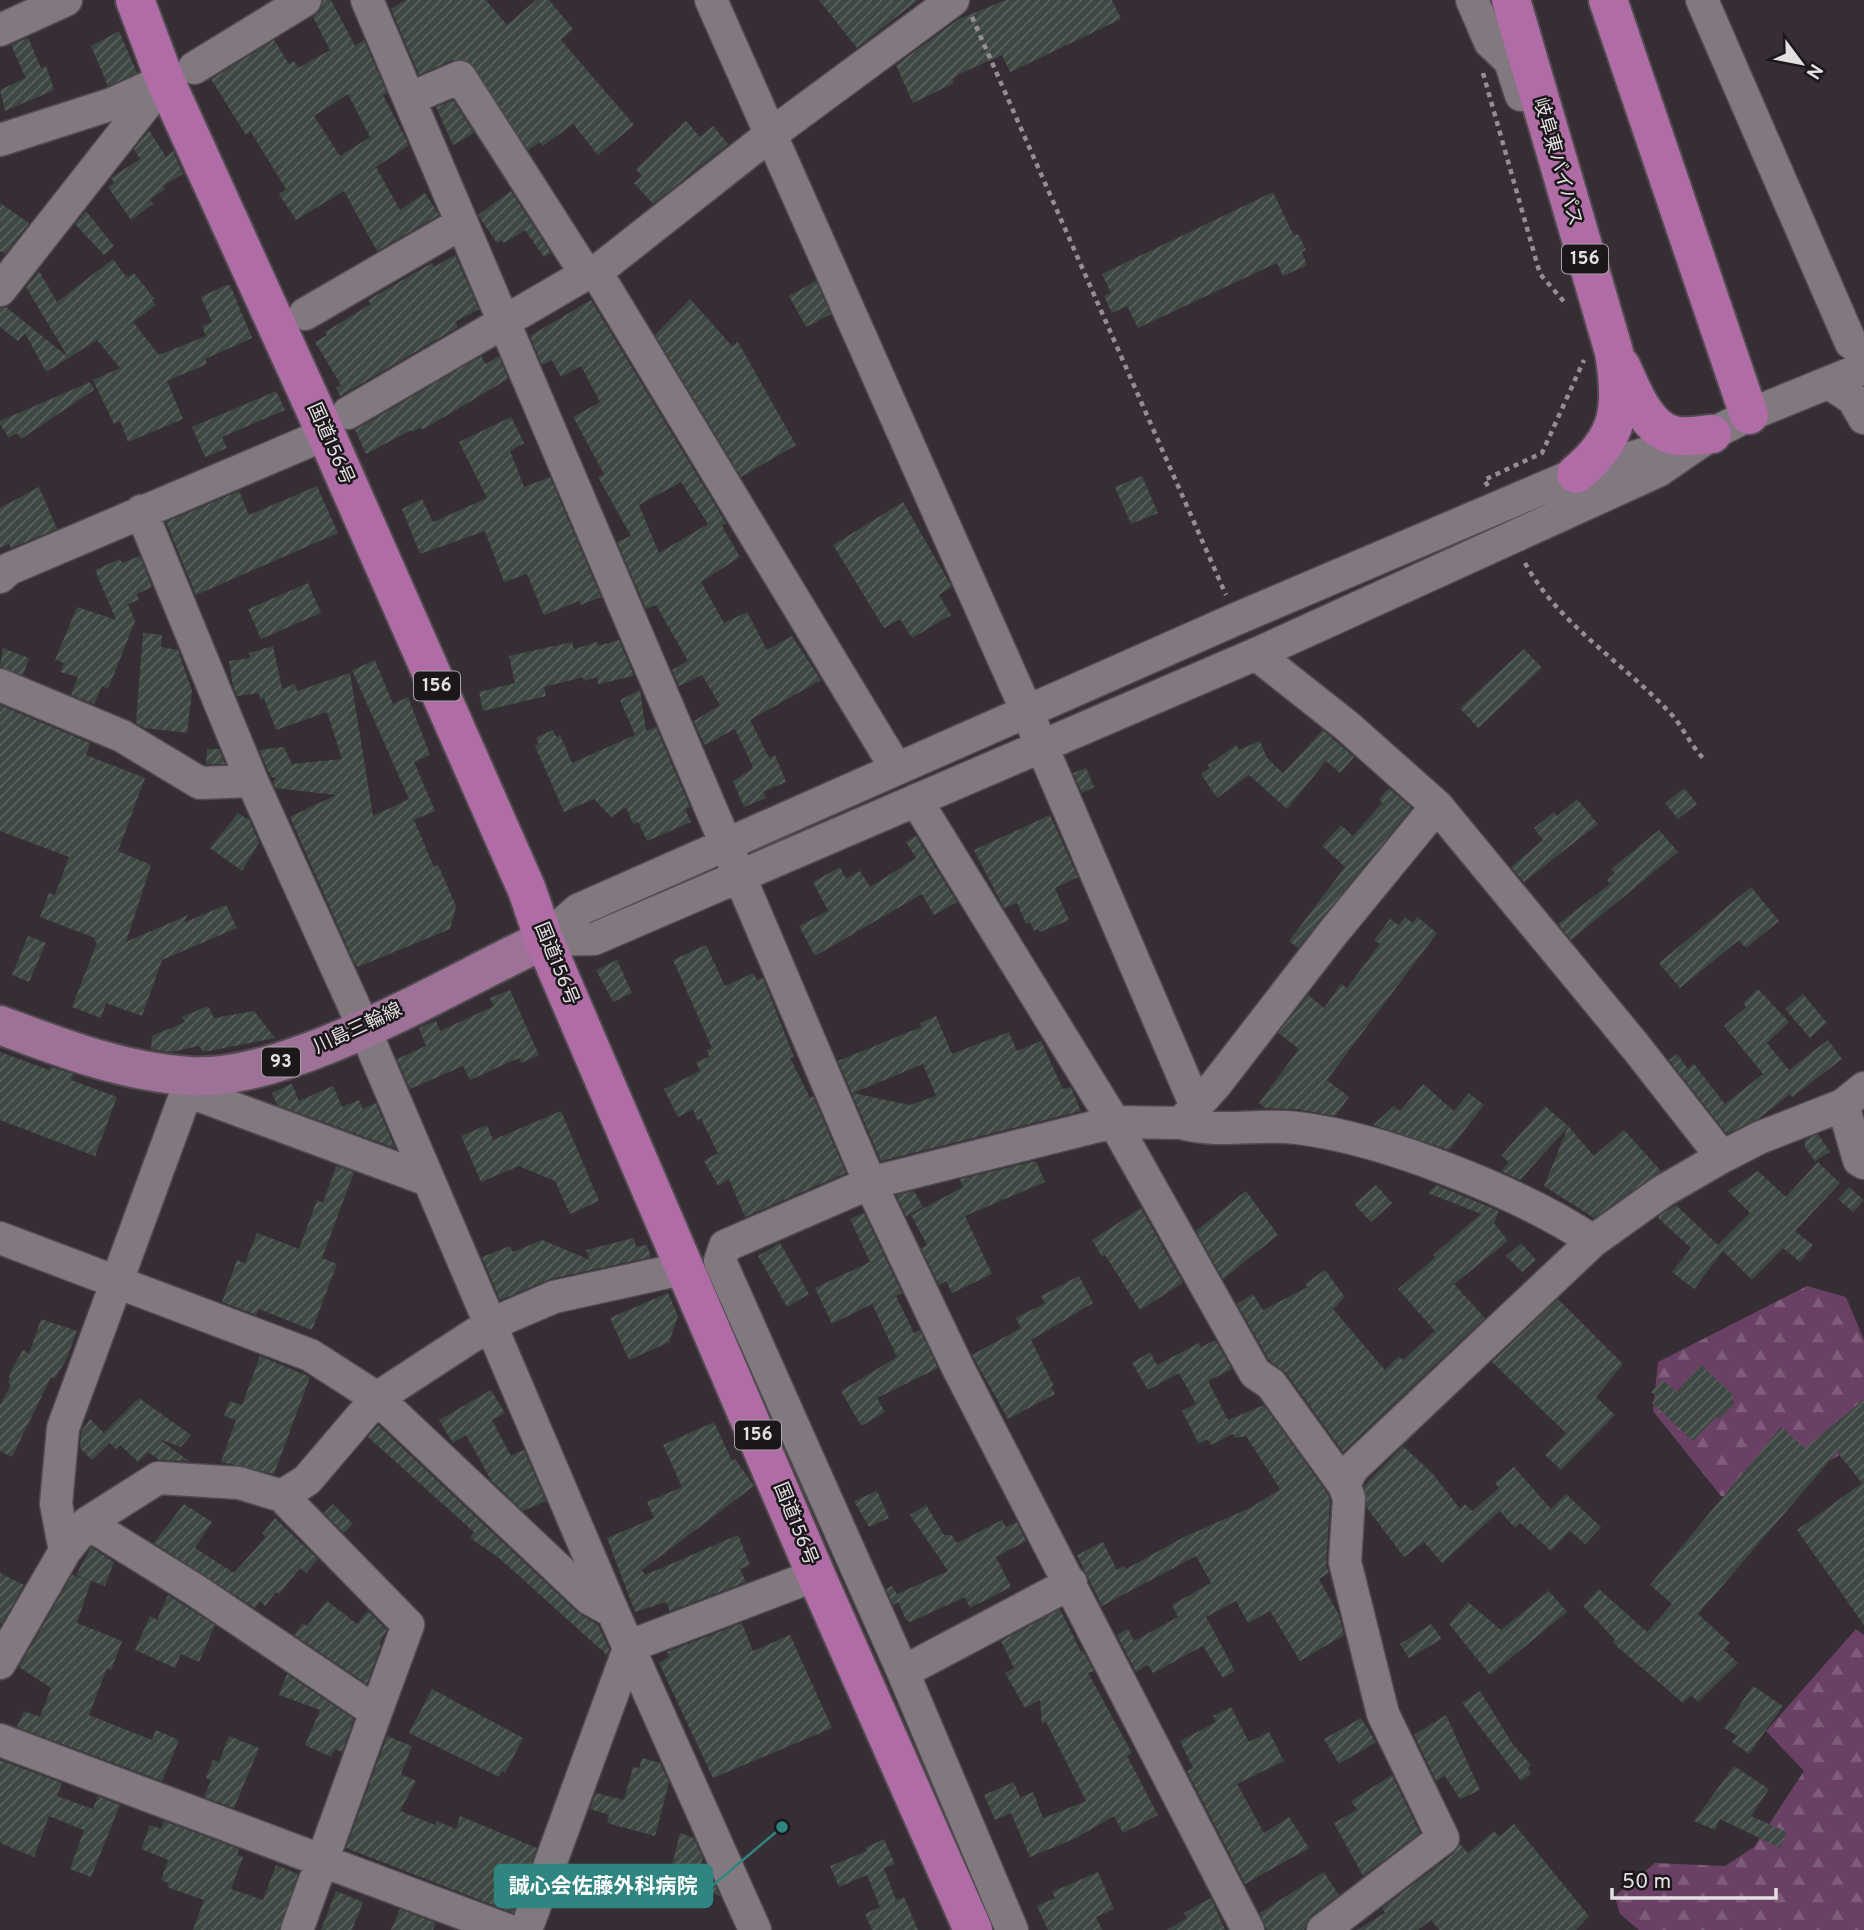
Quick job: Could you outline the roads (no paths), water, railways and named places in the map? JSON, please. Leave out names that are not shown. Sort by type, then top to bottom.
[{"type":"highway","name":"国道156号","points":[[135,0],[179,74],[337,423],[527,890],[544,940],[816,1576],[973,1930]]},
{"type":"highway","points":[[1608,0],[1749,415]]},
{"type":"highway","name":"岐阜東バイパス","points":[[1507,25],[1587,266],[1597,351],[1621,393],[1619,411],[1604,446],[1576,474]]},
{"type":"highway","points":[[1597,351],[1656,425],[1674,435],[1712,434]]},
{"type":"main road","name":"川島三輪線","points":[[0,1025],[127,1069],[190,1084],[295,1058],[364,1028],[544,940]]},
{"type":"street","points":[[0,30],[66,0]]},
{"type":"street","points":[[0,140],[112,104],[179,74],[305,0]]},
{"type":"street","points":[[367,0],[411,98],[870,1183],[959,1370],[1248,1930]]},
{"type":"street","points":[[711,0],[1028,713],[1188,1113],[1207,1130],[1295,1128],[1362,1142],[1455,1174],[1562,1220],[1593,1241]]},
{"type":"street","points":[[1472,0],[1507,25]]},
{"type":"street","points":[[544,940],[594,939],[1256,654],[1658,471],[1712,434],[1749,415],[1829,383],[1860,343],[1776,170],[1702,0]]},
{"type":"street","points":[[0,577],[9,569],[337,423],[591,273],[770,135],[961,6]]},
{"type":"street","points":[[2,285],[179,74]]},
{"type":"street","points":[[411,98],[460,77],[591,273],[896,768]]},
{"type":"street","points":[[1776,170],[1777,219],[1835,355],[1829,383]]},
{"type":"street","points":[[305,314],[462,223]]},
{"type":"street","points":[[1829,383],[1853,399],[1864,418]]},
{"type":"street","points":[[544,940],[578,910],[726,847],[896,768],[1028,713],[1236,619],[1576,474],[1650,450],[1712,434]]},
{"type":"street","points":[[141,510],[252,781],[364,1028],[613,1612],[755,1930]]},
{"type":"street","points":[[1256,654],[1347,726],[1437,806],[1635,1046],[1722,1157]]},
{"type":"street","points":[[0,685],[122,736],[200,783],[252,781]]},
{"type":"street","points":[[916,800],[1114,1122],[1255,1373],[1272,1384],[1343,1485],[1349,1498],[1345,1562],[1383,1714],[1443,1838],[1323,1930]]},
{"type":"street","points":[[1012,1930],[903,1672],[720,1261],[725,1246],[870,1183],[1114,1122],[1188,1113],[1216,1084],[1332,934],[1437,806]]},
{"type":"street","points":[[65,1551],[56,1504],[63,1428],[190,1084],[428,1180]]},
{"type":"street","points":[[1343,1485],[1352,1469],[1593,1241],[1663,1191],[1759,1138],[1853,1097],[1859,1160],[1864,1163]]},
{"type":"street","points":[[0,1238],[310,1355],[377,1398],[590,1599],[613,1612]]},
{"type":"street","points":[[282,1496],[307,1480],[377,1398],[489,1325],[554,1297],[686,1268]]},
{"type":"street","points":[[0,1663],[65,1551],[87,1523],[159,1478],[239,1483],[282,1496],[408,1625],[297,1930]]},
{"type":"street","points":[[87,1523],[195,1590],[376,1712]]},
{"type":"street","points":[[526,1930],[630,1646],[816,1576]]},
{"type":"street","points":[[903,1672],[1071,1583]]},
{"type":"street","points":[[0,1740],[507,1930]]},
{"type":"place","name":"誠心会佐藤外科病院","points":[[782,1827]]}]
